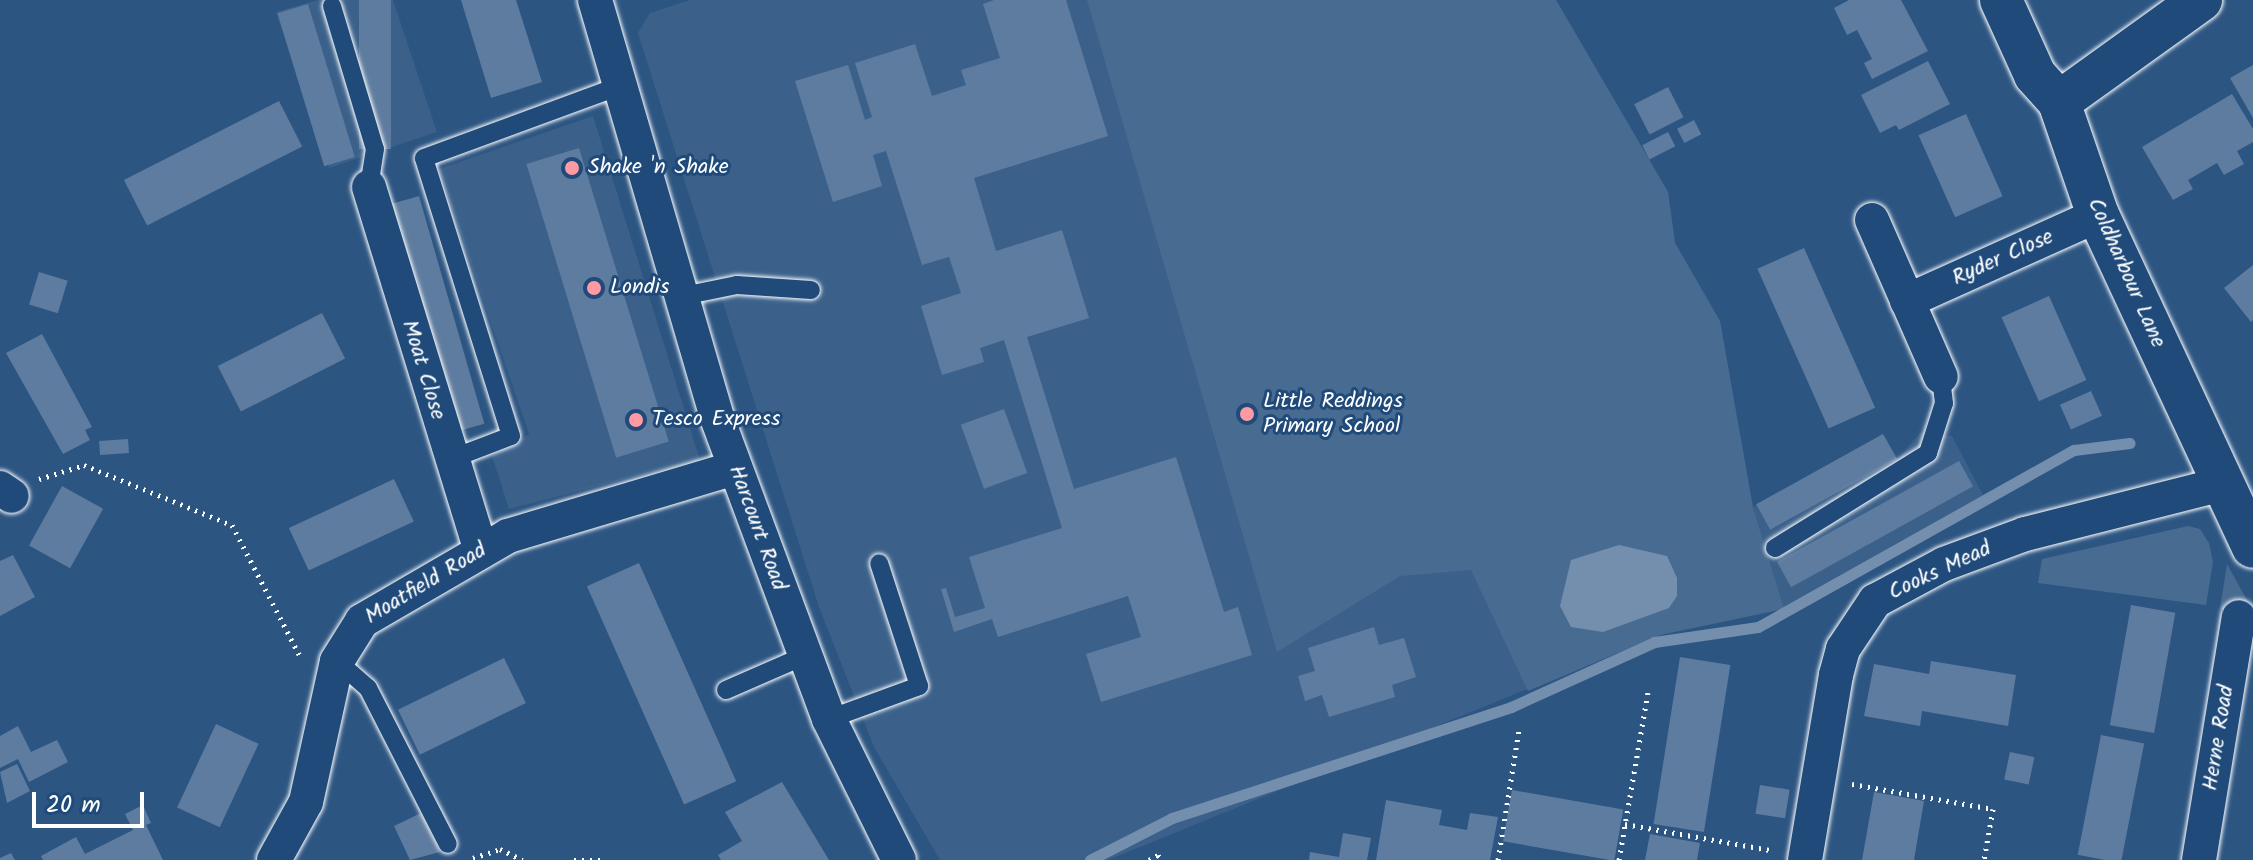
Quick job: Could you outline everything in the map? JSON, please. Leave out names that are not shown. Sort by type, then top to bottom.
[{"type":"street","name":"Harcourt Road","points":[[595,0],[678,297],[735,468],[829,719],[899,860]]},
{"type":"street","name":"Coldharbour Lane","points":[[2001,0],[2035,75],[2059,102],[2098,215],[2253,547]]},
{"type":"street","points":[[2059,102],[2201,0]]},
{"type":"street","name":"Moat Close","points":[[369,187],[481,551]]},
{"type":"street","name":"Ryder Close","points":[[1907,301],[2098,215]]},
{"type":"street","points":[[1872,220],[1941,377]]},
{"type":"street","name":"Moatfield Road","points":[[274,860],[306,802],[328,719],[337,661],[349,634],[378,608],[508,536],[735,468]]},
{"type":"street","name":"Cooks Mead","points":[[1805,858],[1843,649],[1875,601],[1944,564],[2025,534],[2222,484]]},
{"type":"street","name":"Herne Road","points":[[2199,860],[2239,617]]},
{"type":"lane","points":[[332,6],[375,149],[369,187]]},
{"type":"lane","points":[[451,459],[511,436],[424,158],[617,87]]},
{"type":"lane","points":[[678,297],[737,285],[811,290]]},
{"type":"lane","points":[[1775,548],[1928,453],[1944,403],[1941,377]]},
{"type":"lane","points":[[829,719],[919,686],[879,563]]},
{"type":"lane","points":[[726,690],[804,656]]},
{"type":"lane","points":[[337,661],[368,688],[448,844]]},
{"type":"path","points":[[6,492],[27,482],[84,465],[232,525],[328,719]]},
{"type":"path","points":[[1619,860],[1648,692]]},
{"type":"path","points":[[1498,860],[1519,730]]},
{"type":"path","points":[[1818,778],[1993,809],[1984,860]]},
{"type":"path","points":[[1625,824],[1805,858]]},
{"type":"path","points":[[469,860],[500,849],[523,860]]},
{"type":"path","points":[[1149,860],[1158,855],[1161,860]]},
{"type":"path","points":[[574,860],[606,860]]},
{"type":"shaded area","points":[[318,0],[393,0],[437,132],[329,168],[276,12]]},
{"type":"shaded area","name":"Little Reddings Primary School","points":[[690,0],[1556,0],[1668,192],[1675,243],[1720,321],[1753,507],[1883,434],[1898,459],[1920,433],[1952,436],[1983,495],[1784,609],[1660,635],[1108,860],[940,860],[874,747],[819,607],[638,33],[650,13]]},
{"type":"shaded area","points":[[1087,0],[1556,0],[1668,192],[1675,243],[1720,321],[1753,508],[1784,609],[1660,635],[1528,691],[1471,570],[1400,576],[1277,652]]},
{"type":"shaded area","points":[[593,116],[700,460],[509,509],[492,456],[529,434],[439,169]]},
{"type":"shaded area","points":[[2188,526],[2200,529],[2209,543],[2213,562],[2206,605],[2038,583],[2042,559]]},
{"type":"shaded area","points":[[1619,545],[1667,556],[1677,578],[1677,596],[1669,608],[1603,632],[1571,627],[1560,606],[1571,560]]},
{"type":"shaded area","points":[[2227,564],[2253,611],[2253,616],[2220,609]]},
{"type":"building","points":[[359,0],[391,0],[391,149],[359,149]]},
{"type":"building","points":[[461,0],[516,0],[542,82],[491,98]]},
{"type":"building","points":[[994,0],[1066,0],[1108,136],[974,178],[996,251],[1062,230],[1089,318],[1027,337],[1074,489],[1176,457],[1224,612],[1238,607],[1252,655],[1101,702],[1086,654],[1141,637],[1128,596],[998,637],[992,619],[954,632],[941,589],[946,588],[955,617],[985,608],[969,557],[1062,528],[1004,340],[980,348],[984,362],[942,375],[921,306],[961,293],[949,257],[922,265],[886,151],[873,155],[882,186],[833,202],[795,81],[848,65],[865,120],[872,117],[855,63],[915,44],[932,96],[966,85],[961,70],[1000,58],[983,4]]},
{"type":"building","points":[[1849,0],[1901,0],[1928,51],[1872,79],[1864,63],[1872,59],[1857,30],[1847,35],[1834,8]]},
{"type":"building","points":[[308,4],[355,157],[324,166],[277,13]]},
{"type":"building","points":[[1928,61],[1950,104],[1899,130],[1896,125],[1880,133],[1861,95]]},
{"type":"building","points":[[2253,65],[2253,118],[2230,78]]},
{"type":"building","points":[[1668,87],[1683,117],[1650,135],[1634,104]]},
{"type":"building","points":[[2232,94],[2253,129],[2253,142],[2237,151],[2244,164],[2224,175],[2217,163],[2188,180],[2193,189],[2173,200],[2142,147]]},
{"type":"building","points":[[279,101],[302,146],[147,225],[124,180]]},
{"type":"building","points":[[1966,114],[2003,196],[1955,217],[1918,135]]},
{"type":"building","points":[[1694,120],[1701,134],[1684,143],[1677,129]]},
{"type":"building","points":[[1668,132],[1675,146],[1649,159],[1642,145]]},
{"type":"building","points":[[579,148],[669,442],[616,458],[526,164]]},
{"type":"building","points":[[419,196],[484,424],[448,434],[382,206]]},
{"type":"building","points":[[1804,248],[1875,408],[1829,429],[1757,269]]},
{"type":"building","points":[[2253,265],[2253,320],[2251,322],[2224,288]]},
{"type":"building","points":[[39,272],[68,281],[58,313],[29,305]]},
{"type":"building","points":[[2049,296],[2086,380],[2039,401],[2001,317]]},
{"type":"building","points":[[322,313],[345,358],[241,412],[218,366]]},
{"type":"building","points":[[42,334],[92,427],[85,430],[90,440],[63,454],[6,353]]},
{"type":"building","points":[[2091,391],[2102,416],[2071,429],[2060,405]]},
{"type":"building","points":[[1004,409],[1027,473],[984,489],[961,425]]},
{"type":"building","points":[[1883,434],[1897,459],[1770,530],[1756,504]]},
{"type":"building","points":[[128,439],[129,453],[100,455],[99,441]]},
{"type":"building","points":[[1959,461],[1973,486],[1791,587],[1777,562]]},
{"type":"building","points":[[394,479],[414,522],[309,571],[289,528]]},
{"type":"building","points":[[62,486],[103,509],[70,568],[29,545]]},
{"type":"building","points":[[13,555],[35,597],[0,616],[0,561]]},
{"type":"building","points":[[639,563],[736,781],[684,805],[587,586]]},
{"type":"building","points":[[2131,605],[2175,613],[2154,733],[2110,725]]},
{"type":"building","points":[[1374,627],[1379,645],[1404,638],[1416,677],[1392,685],[1395,697],[1329,717],[1322,695],[1305,701],[1298,676],[1315,671],[1308,648]]},
{"type":"building","points":[[1680,657],[1730,665],[1704,832],[1654,824]]},
{"type":"building","points":[[504,658],[526,703],[420,755],[398,710]]},
{"type":"building","points":[[1931,661],[2016,675],[2008,726],[1922,711],[1920,726],[1864,716],[1874,664],[1929,674]]},
{"type":"building","points":[[216,724],[259,744],[220,827],[177,807]]},
{"type":"building","points":[[18,726],[31,752],[57,740],[68,762],[29,782],[18,759],[0,768],[0,736]]},
{"type":"building","points":[[2101,735],[2144,743],[2122,860],[2078,855]]},
{"type":"building","points":[[2010,752],[2034,757],[2029,785],[2004,779]]},
{"type":"building","points":[[17,764],[30,791],[7,803],[0,772]]},
{"type":"building","points":[[782,782],[829,860],[721,860],[718,855],[742,841],[725,812]]},
{"type":"building","points":[[1760,785],[1790,790],[1785,818],[1755,814]]},
{"type":"building","points":[[1512,790],[1623,810],[1614,860],[1503,841]]},
{"type":"building","points":[[1874,792],[1924,801],[1914,860],[1862,860]]},
{"type":"building","points":[[1386,800],[1442,810],[1439,825],[1467,830],[1470,813],[1498,817],[1490,860],[1376,860]]},
{"type":"building","points":[[143,805],[151,823],[146,825],[163,860],[43,860],[41,856],[76,837],[85,854],[133,830],[125,814]]},
{"type":"building","points":[[421,813],[440,852],[410,860],[394,826]]},
{"type":"building","points":[[1343,833],[1371,838],[1367,860],[1309,860],[1310,852],[1339,857]]},
{"type":"building","points":[[1650,834],[1700,843],[1697,860],[1645,860]]},
{"type":"building","points":[[11,853],[15,860],[0,860],[0,858]]},
{"type":"waterway","points":[[1090,860],[1172,818],[1511,707],[1654,642],[1758,627],[2074,450],[2130,443]]},
{"type":"place","name":"Shake 'n Shake","points":[[572,168]]},
{"type":"place","name":"Londis","points":[[594,288]]},
{"type":"place","name":"Little Reddings Primary School","points":[[1247,414]]},
{"type":"place","name":"Tesco Express","points":[[636,420]]}]
